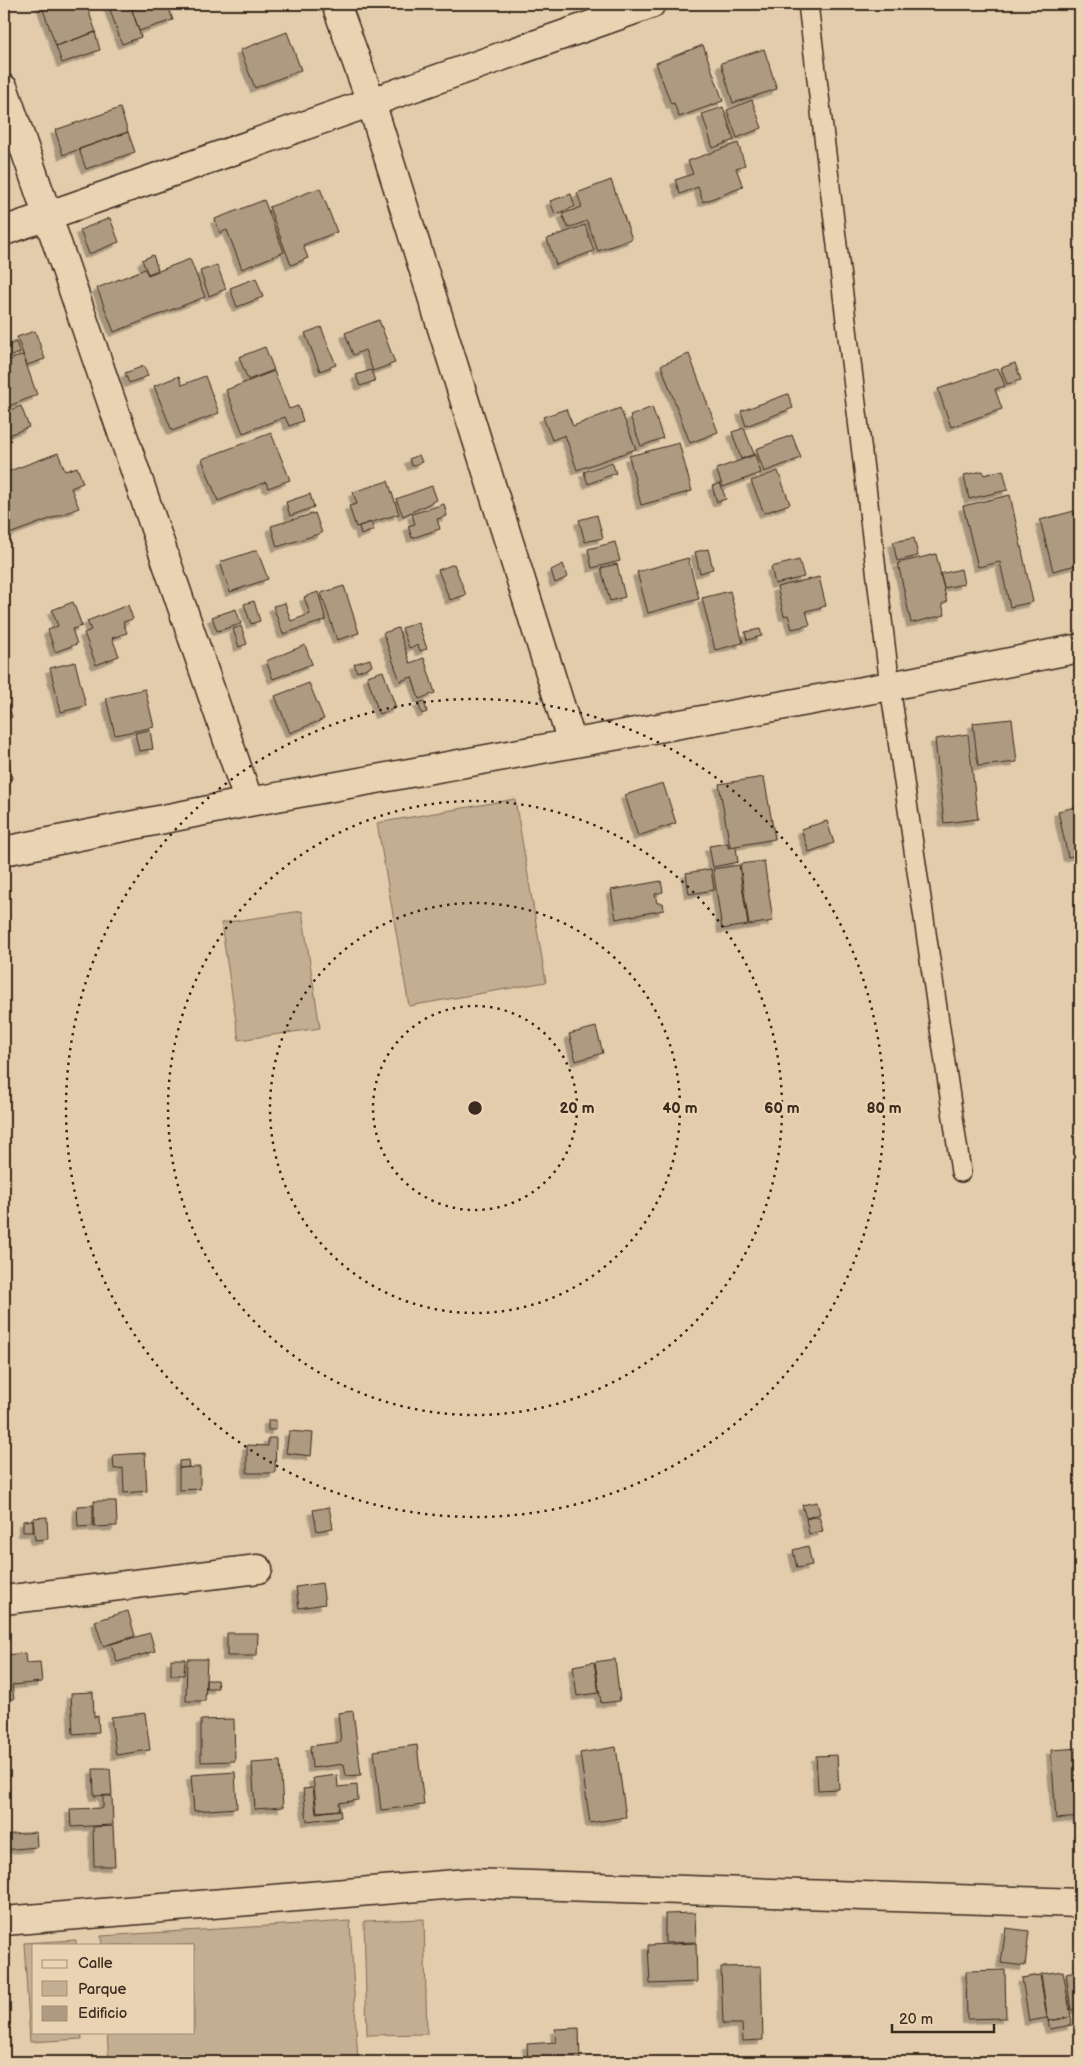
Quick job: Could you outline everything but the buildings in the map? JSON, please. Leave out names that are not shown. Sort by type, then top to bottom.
[{"type":"street","points":[[336,4],[371,102],[572,743]]},
{"type":"street","points":[[4,230],[651,4]]},
{"type":"street","points":[[4,89],[249,802]]},
{"type":"street","points":[[4,851],[249,802],[890,686],[1080,648]]},
{"type":"street","points":[[4,1600],[258,1569]]},
{"type":"street","points":[[4,1920],[468,1883],[1080,1903]]},
{"type":"lane","points":[[808,4],[890,686],[960,1172]]},
{"type":"green space","points":[[515,799],[546,982],[409,1006],[377,823]]},
{"type":"green space","points":[[302,911],[320,1028],[239,1040],[221,923]]},
{"type":"green space","points":[[424,1919],[427,2034],[367,2035],[364,1921]]},
{"type":"green space","points":[[350,1921],[358,2062],[109,2062],[107,2034],[195,2034],[195,1944],[102,1944],[101,1936]]},
{"type":"green space","points":[[76,1940],[76,1944],[32,1944],[32,2034],[81,2034],[82,2039],[30,2042],[24,1943]]}]
